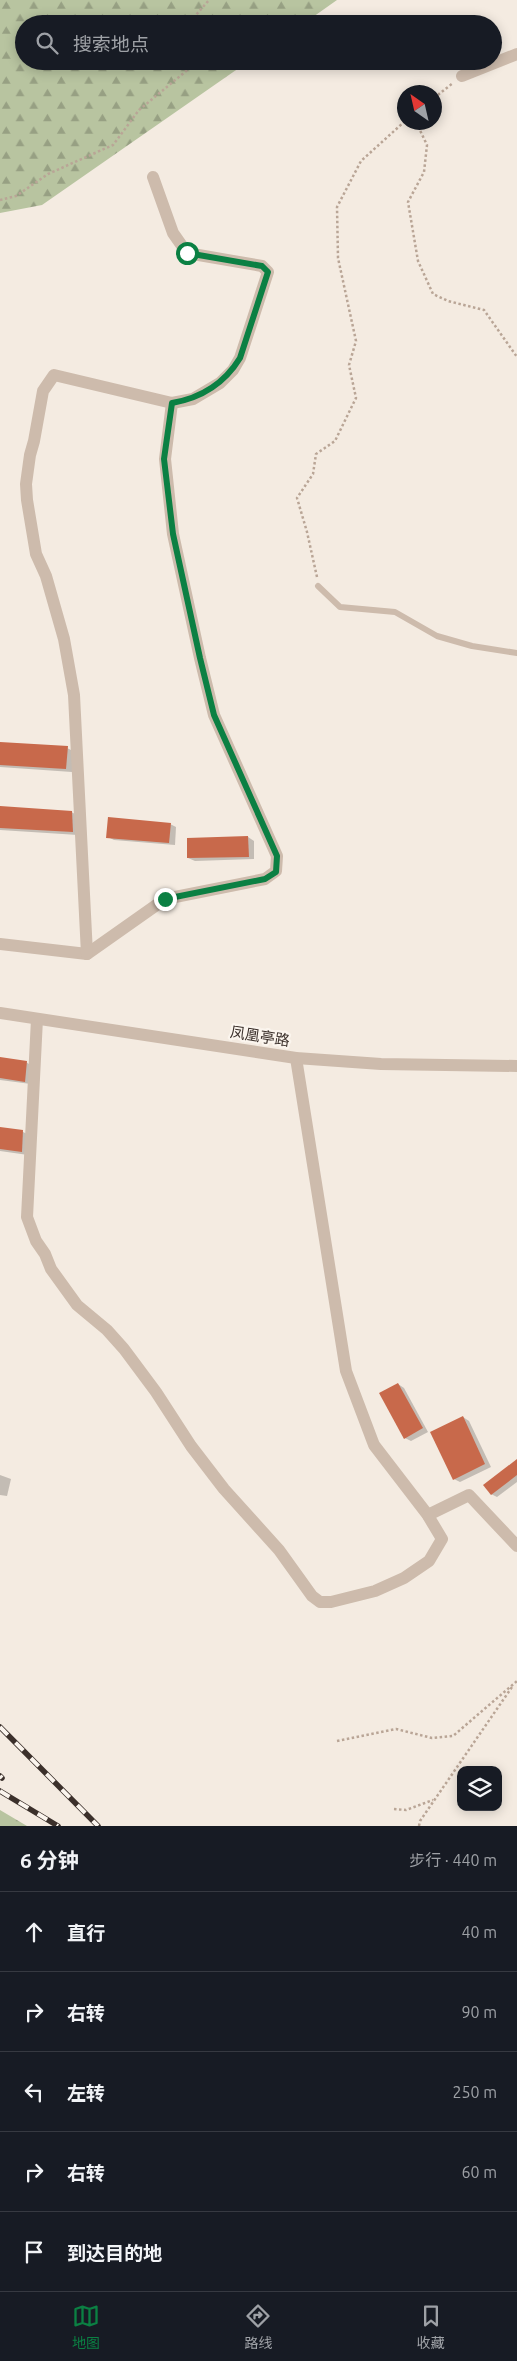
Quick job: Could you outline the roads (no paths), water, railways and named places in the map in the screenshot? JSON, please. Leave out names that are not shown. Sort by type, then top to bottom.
[{"type":"street","points":[[502,60],[517,54]]},
{"type":"street","points":[[462,76],[477,70]]},
{"type":"street","points":[[87,954],[74,696],[64,639],[46,576],[36,554],[27,500],[26,484],[30,455],[43,391],[54,375],[172,403],[193,399],[220,383],[240,358],[268,272],[262,266],[187,253],[173,233],[153,177]]},
{"type":"street","points":[[0,944],[87,954],[165,899],[265,879],[276,872],[277,856],[214,715],[200,658],[173,534],[164,459],[172,403]]},
{"type":"street","name":"凤凰亭路","points":[[0,1013],[296,1058],[381,1064],[517,1066]]},
{"type":"street","points":[[37,1019],[27,1217],[36,1241],[52,1269],[77,1305],[107,1330],[124,1349],[156,1392],[191,1446],[224,1489],[279,1550],[312,1596],[320,1602],[331,1602],[375,1591],[404,1578],[429,1561],[442,1539],[428,1515],[374,1445],[346,1371],[296,1058]]},
{"type":"street","points":[[428,1515],[469,1495],[517,1546]]},
{"type":"lane","points":[[318,586],[340,607],[395,612],[437,636],[472,646],[517,653]]},
{"type":"railway","points":[[0,1727],[98,1826]]},
{"type":"railway","points":[[0,1791],[58,1826]]}]
